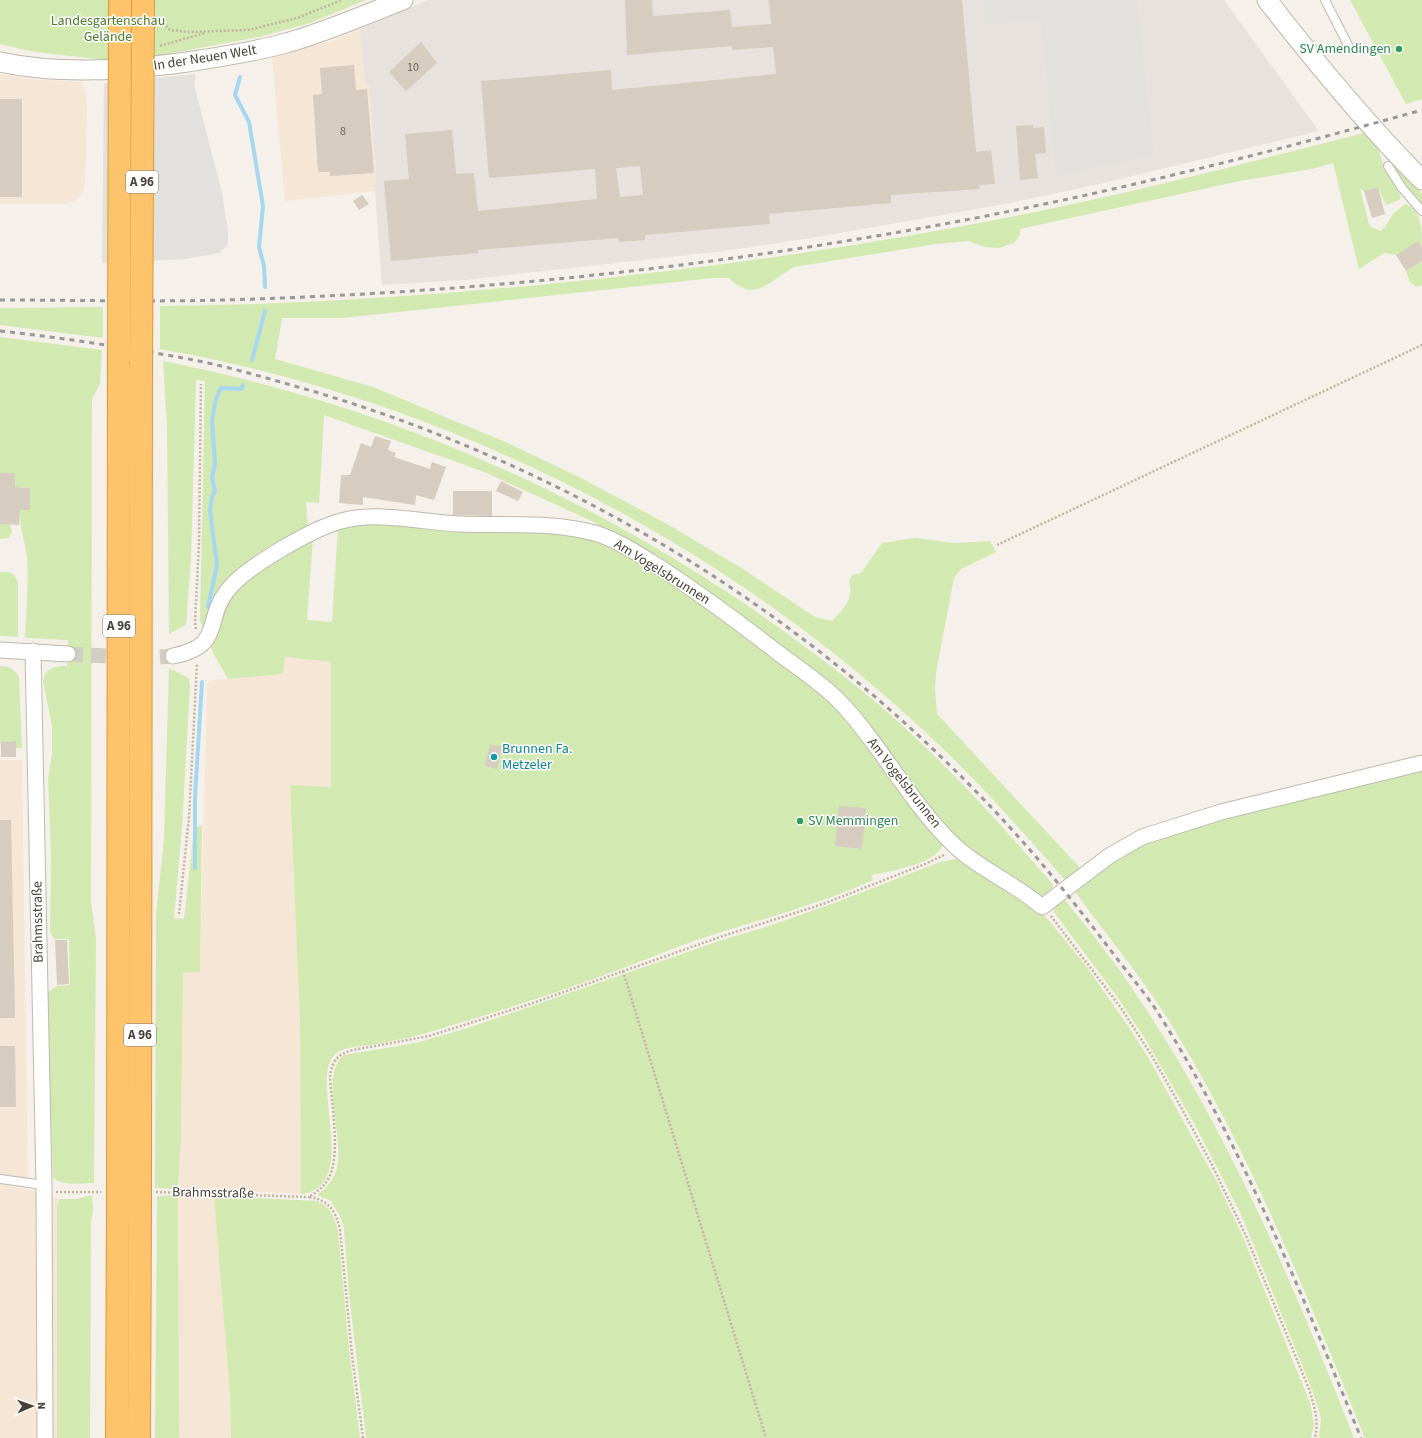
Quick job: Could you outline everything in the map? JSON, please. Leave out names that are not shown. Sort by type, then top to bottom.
[{"type":"highway","name":"A 96","points":[[117,1438],[114,1192],[120,359],[120,0]]},
{"type":"highway","name":"A 96","points":[[139,1438],[144,1192],[142,364],[149,8]]},
{"type":"street","name":"In der Neuen Welt","points":[[0,62],[35,68],[94,70],[144,67],[212,58],[285,44],[360,18],[403,0]]},
{"type":"street","points":[[1267,0],[1345,98],[1393,151],[1422,180]]},
{"type":"street","name":"Am Vogelsbrunnen","points":[[173,656],[192,651],[205,642],[210,634],[223,597],[227,590],[242,577],[291,544],[337,522],[364,518],[387,518],[438,523],[545,526],[591,533],[617,542],[684,584],[741,624],[829,692],[846,709],[934,822],[955,846],[969,858],[1042,907]]},
{"type":"street","points":[[0,650],[68,654]]},
{"type":"street","name":"Brahmsstraße","points":[[33,651],[44,1189],[45,1438]]},
{"type":"street","points":[[1042,907],[1109,856],[1142,837],[1193,819],[1227,810],[1422,763]]},
{"type":"lane","points":[[1325,0],[1349,47]]},
{"type":"lane","points":[[1388,166],[1402,188],[1422,211]]},
{"type":"lane","points":[[0,1180],[44,1189]]},
{"type":"path","points":[[149,8],[170,30],[189,32],[248,30],[297,18],[342,0]]},
{"type":"path","points":[[997,545],[1422,345]]},
{"type":"path","points":[[309,1197],[322,1188],[330,1176],[332,1169],[334,1149],[330,1075],[332,1064],[343,1052],[408,1041],[464,1026],[723,936],[823,904],[936,860],[955,846]]},
{"type":"path","points":[[1042,907],[1067,935],[1121,1008],[1152,1056],[1212,1165],[1247,1238],[1309,1389],[1316,1414],[1317,1427],[1315,1438]]},
{"type":"path","points":[[623,971],[766,1438]]},
{"type":"path","points":[[44,1189],[114,1192]]},
{"type":"path","name":"Brahmsstraße","points":[[144,1192],[189,1192],[309,1197],[319,1199],[331,1207],[339,1226],[352,1355],[363,1438]]},
{"type":"shaded area","points":[[428,0],[1224,0],[1319,131],[1108,182],[1005,204],[811,238],[723,251],[464,280],[382,285],[375,191],[376,167],[369,85],[365,84],[360,29]]},
{"type":"shaded area","points":[[983,0],[1137,0],[1154,155],[1056,176],[1041,20],[985,25]]},
{"type":"shaded area","points":[[360,29],[365,84],[369,85],[376,167],[375,191],[285,201],[272,57],[331,41]]},
{"type":"shaded area","points":[[0,74],[29,79],[80,82],[85,91],[87,106],[85,186],[81,195],[74,201],[66,204],[0,204]]},
{"type":"shaded area","points":[[196,74],[194,84],[222,193],[228,230],[228,245],[219,253],[186,259],[102,263],[104,83]]},
{"type":"shaded area","points":[[285,657],[331,662],[331,787],[290,786],[300,1023],[301,1194],[214,1190],[230,1395],[231,1438],[179,1438],[178,1199],[181,1137],[183,973],[200,972],[207,683],[213,680],[283,674]]},
{"type":"shaded area","points":[[0,760],[22,760],[28,1179],[0,1175]]},
{"type":"shaded area","points":[[0,1184],[31,1190],[59,1199],[57,1205],[57,1438],[0,1438]]},
{"type":"green space","name":"Landesgartenschau Gelände","points":[[0,0],[366,0],[310,23],[259,37],[134,60],[96,59],[29,51],[0,44]]},
{"type":"green space","name":"SV Amendingen","points":[[1350,0],[1422,0],[1422,99],[1406,104]]},
{"type":"green space","points":[[1364,133],[1378,148],[1382,161],[1401,197],[1399,200],[1386,205],[1378,187],[1364,191],[1360,188],[1370,227],[1381,231],[1393,214],[1405,204],[1415,211],[1420,221],[1422,248],[1418,242],[1396,255],[1384,253],[1359,269],[1333,163],[1312,169],[1240,181],[1020,229],[1020,235],[1014,243],[999,248],[985,247],[969,241],[936,244],[794,267],[762,288],[754,290],[738,286],[729,278],[713,278],[343,318],[282,318],[275,359],[373,387],[503,441],[579,477],[667,524],[743,569],[815,617],[832,621],[849,599],[849,581],[852,575],[861,573],[882,543],[915,538],[954,543],[990,541],[996,552],[961,569],[954,578],[936,673],[935,689],[937,714],[1082,870],[1066,881],[1003,810],[954,759],[855,670],[767,603],[674,543],[577,489],[477,443],[374,404],[268,372],[160,349],[160,306],[310,302],[459,292],[689,269],[754,260],[949,229],[1078,203],[1186,178]]},
{"type":"green space","points":[[1398,168],[1422,194],[1422,205],[1394,171]]},
{"type":"green space","points":[[1422,261],[1422,285],[1416,287],[1410,282],[1406,271]]},
{"type":"green space","points":[[103,307],[103,338],[0,325],[0,308]]},
{"type":"green space","points":[[0,337],[102,350],[100,384],[92,399],[91,902],[96,939],[94,1183],[66,1183],[53,1177],[47,993],[57,986],[70,985],[69,939],[54,939],[50,932],[51,858],[48,778],[52,754],[52,726],[43,681],[46,673],[51,669],[67,666],[68,640],[25,638],[28,568],[20,522],[20,510],[30,510],[30,488],[15,487],[0,473]]},
{"type":"green space","points":[[163,361],[258,383],[351,410],[441,443],[529,481],[615,525],[698,573],[778,627],[856,686],[910,732],[984,807],[1054,886],[1045,895],[1037,895],[979,858],[942,823],[853,706],[602,531],[596,523],[482,471],[324,415],[319,503],[306,502],[308,529],[271,551],[203,628],[200,620],[205,381],[196,380],[191,558],[186,625],[169,634],[167,426]]},
{"type":"green space","points":[[0,524],[10,524],[12,532],[9,538],[0,539]]},
{"type":"green space","points":[[375,524],[566,533],[605,542],[673,581],[829,698],[943,842],[940,849],[934,856],[924,861],[901,869],[871,875],[873,880],[829,898],[694,941],[614,972],[483,1016],[435,1031],[340,1051],[330,1061],[327,1079],[331,1150],[329,1171],[319,1186],[301,1194],[300,1023],[290,785],[331,787],[331,662],[285,657],[283,674],[228,679],[214,654],[211,645],[219,627],[225,607],[235,592],[255,574],[313,537],[307,620],[332,622],[338,528]]},
{"type":"green space","points":[[0,572],[12,573],[18,583],[18,637],[0,636]]},
{"type":"green space","points":[[0,666],[11,668],[19,677],[22,748],[16,748],[16,741],[1,742],[0,747]]},
{"type":"green space","points":[[169,668],[189,678],[190,686],[182,827],[174,918],[184,919],[194,829],[202,825],[200,972],[183,973],[181,1137],[178,1189],[155,1188],[156,914],[164,839]]},
{"type":"green space","points":[[1422,769],[1422,1438],[1365,1438],[1279,1232],[1231,1131],[1205,1082],[1153,997],[1073,889],[1131,850],[1171,831]]},
{"type":"green space","points":[[956,859],[963,861],[1040,910],[1086,966],[1149,1059],[1217,1182],[1242,1235],[1310,1403],[1314,1424],[1311,1438],[366,1438],[349,1294],[344,1229],[341,1218],[331,1201],[317,1195],[332,1180],[338,1161],[333,1078],[336,1065],[344,1055],[416,1043],[471,1027],[725,939],[769,926],[837,902],[940,862]]},
{"type":"green space","points":[[1064,899],[1104,949],[1140,1000],[1173,1051],[1203,1104],[1259,1213],[1308,1325],[1354,1438],[1319,1438],[1321,1418],[1313,1392],[1241,1214],[1194,1123],[1144,1037],[1118,998],[1054,912],[1054,909]]},
{"type":"green space","points":[[92,1195],[90,1438],[57,1438],[57,1205],[59,1199],[77,1199]]},
{"type":"green space","points":[[178,1195],[179,1438],[155,1438],[157,1196]]},
{"type":"green space","points":[[214,1196],[317,1201],[329,1209],[338,1231],[349,1349],[360,1438],[231,1438],[230,1395]]},
{"type":"building","points":[[625,0],[652,0],[653,16],[730,10],[732,27],[771,24],[769,0],[962,0],[976,152],[991,150],[995,184],[979,185],[980,189],[891,195],[891,203],[769,214],[770,224],[645,235],[645,240],[619,242],[618,238],[478,250],[478,253],[391,261],[384,181],[409,179],[405,134],[452,130],[456,174],[474,173],[478,211],[597,199],[595,169],[489,178],[481,81],[611,70],[612,90],[776,74],[773,47],[732,50],[732,46],[627,55]],"holes":[[[640,166],[643,195],[620,197],[616,168]]]},
{"type":"building","points":[[421,42],[437,63],[406,91],[389,72]]},
{"type":"building","points":[[354,65],[356,90],[367,89],[374,173],[330,176],[330,172],[318,172],[313,95],[322,94],[320,68]]},
{"type":"building","points":[[0,99],[22,99],[22,197],[0,197]]},
{"type":"building","points":[[1033,125],[1033,128],[1044,127],[1046,153],[1035,154],[1038,178],[1020,180],[1016,126]]},
{"type":"building","points":[[1378,187],[1385,214],[1372,218],[1364,191]]},
{"type":"building","points":[[362,195],[369,204],[359,210],[353,201]]},
{"type":"building","points":[[1418,241],[1422,248],[1422,261],[1406,271],[1396,255]]},
{"type":"building","points":[[375,436],[391,441],[388,450],[396,453],[394,457],[430,469],[432,462],[446,467],[434,500],[416,495],[415,505],[363,497],[363,505],[339,503],[341,475],[350,475],[361,443],[371,447]]},
{"type":"building","points":[[0,473],[15,473],[15,487],[30,488],[30,510],[20,510],[19,525],[0,524]]},
{"type":"building","points":[[501,481],[523,492],[518,501],[496,491]]},
{"type":"building","points":[[453,491],[492,491],[492,516],[453,515]]},
{"type":"building","points":[[16,741],[16,757],[1,757],[1,742]]},
{"type":"building","name":"Brunnen Fa. Metzeler","points":[[490,744],[502,747],[497,769],[485,766]]},
{"type":"building","points":[[839,806],[866,808],[862,849],[835,846]]},
{"type":"building","points":[[0,820],[11,820],[15,1018],[0,1018]]},
{"type":"building","points":[[55,940],[67,940],[69,984],[57,985]]},
{"type":"building","points":[[0,1046],[15,1046],[16,1107],[0,1107]]},
{"type":"waterway","points":[[240,77],[235,95],[249,122],[263,206],[259,247],[264,266],[265,287]]},
{"type":"waterway","points":[[252,360],[265,311]]},
{"type":"waterway","points":[[208,607],[217,565],[210,510],[212,497],[215,491],[212,478],[215,464],[212,420],[216,399],[221,388],[241,389],[243,385]]},
{"type":"waterway","points":[[195,868],[195,797],[202,682]]},
{"type":"tunnel","points":[[68,654],[149,658],[173,656]]},
{"type":"railway","points":[[0,300],[196,301],[383,293],[542,280],[701,262],[858,239],[1001,213],[1142,182],[1282,148],[1422,110]]},
{"type":"railway","points":[[0,331],[146,351],[239,370],[312,391],[412,424],[509,464],[603,511],[694,564],[781,622],[863,687],[942,757],[1015,833],[1066,894],[1155,1008],[1190,1066],[1245,1170],[1293,1276],[1361,1438]]},
{"type":"place","name":"SV Amendingen","points":[[1399,49]]},
{"type":"place","name":"Brunnen Fa. Metzeler","points":[[494,757]]},
{"type":"place","name":"SV Memmingen","points":[[800,821]]}]
